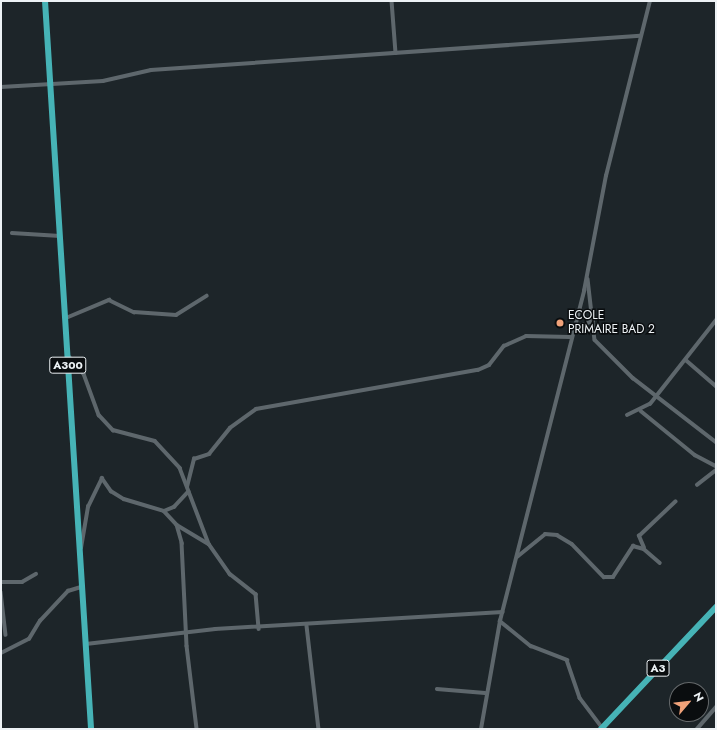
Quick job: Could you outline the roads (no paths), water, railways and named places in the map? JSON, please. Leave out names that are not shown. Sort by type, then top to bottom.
[{"type":"highway","name":"A300","points":[[45,1],[91,729]]},
{"type":"highway","name":"A3","points":[[603,728],[716,607]]},
{"type":"street","points":[[392,1],[396,53]]},
{"type":"street","points":[[480,729],[485,693],[502,612],[517,557],[570,338],[574,328],[587,276],[606,176],[650,1]]},
{"type":"street","points":[[1,87],[43,88],[50,83],[103,81],[151,70],[640,36]]},
{"type":"street","points":[[12,234],[60,236]]},
{"type":"street","points":[[587,276],[593,321],[598,344],[633,378],[658,395],[666,406],[716,442]]},
{"type":"street","points":[[66,318],[109,300],[134,312],[176,315],[207,296]]},
{"type":"street","points":[[627,415],[641,411],[658,395],[716,320]]},
{"type":"street","points":[[574,328],[593,321]]},
{"type":"street","points":[[187,487],[194,459],[209,454],[230,428],[256,409],[478,370],[489,365],[504,346],[526,336],[570,338]]},
{"type":"street","points":[[68,354],[84,374],[98,416],[113,430],[156,441],[180,468],[209,544],[230,574],[256,594],[259,629]]},
{"type":"street","points":[[686,360],[716,386]]},
{"type":"street","points":[[641,411],[695,455],[716,466]]},
{"type":"street","points":[[697,485],[716,470]]},
{"type":"street","points":[[80,550],[88,507],[102,478],[105,486],[124,499],[164,511],[177,525],[209,544]]},
{"type":"street","points":[[164,511],[174,507],[188,492]]},
{"type":"street","points":[[644,549],[639,536],[675,502]]},
{"type":"street","points":[[177,525],[182,543],[186,632],[196,729]]},
{"type":"street","points":[[517,557],[544,534],[557,535],[572,544],[604,577],[613,577],[633,546],[644,549],[660,563]]},
{"type":"street","points":[[1,582],[22,582],[36,574]]},
{"type":"street","points":[[1,652],[29,639],[40,621],[68,591],[81,587]]},
{"type":"street","points":[[1,592],[6,635]]},
{"type":"street","points":[[86,644],[186,632],[307,626],[502,612]]},
{"type":"street","points":[[500,621],[531,646],[567,660],[580,698],[603,728]]},
{"type":"street","points":[[307,626],[319,729]]},
{"type":"street","points":[[437,689],[485,693]]},
{"type":"street","points":[[697,729],[716,707]]},
{"type":"place","name":"ECOLE PRIMAIRE BAD 2","points":[[560,323]]}]
